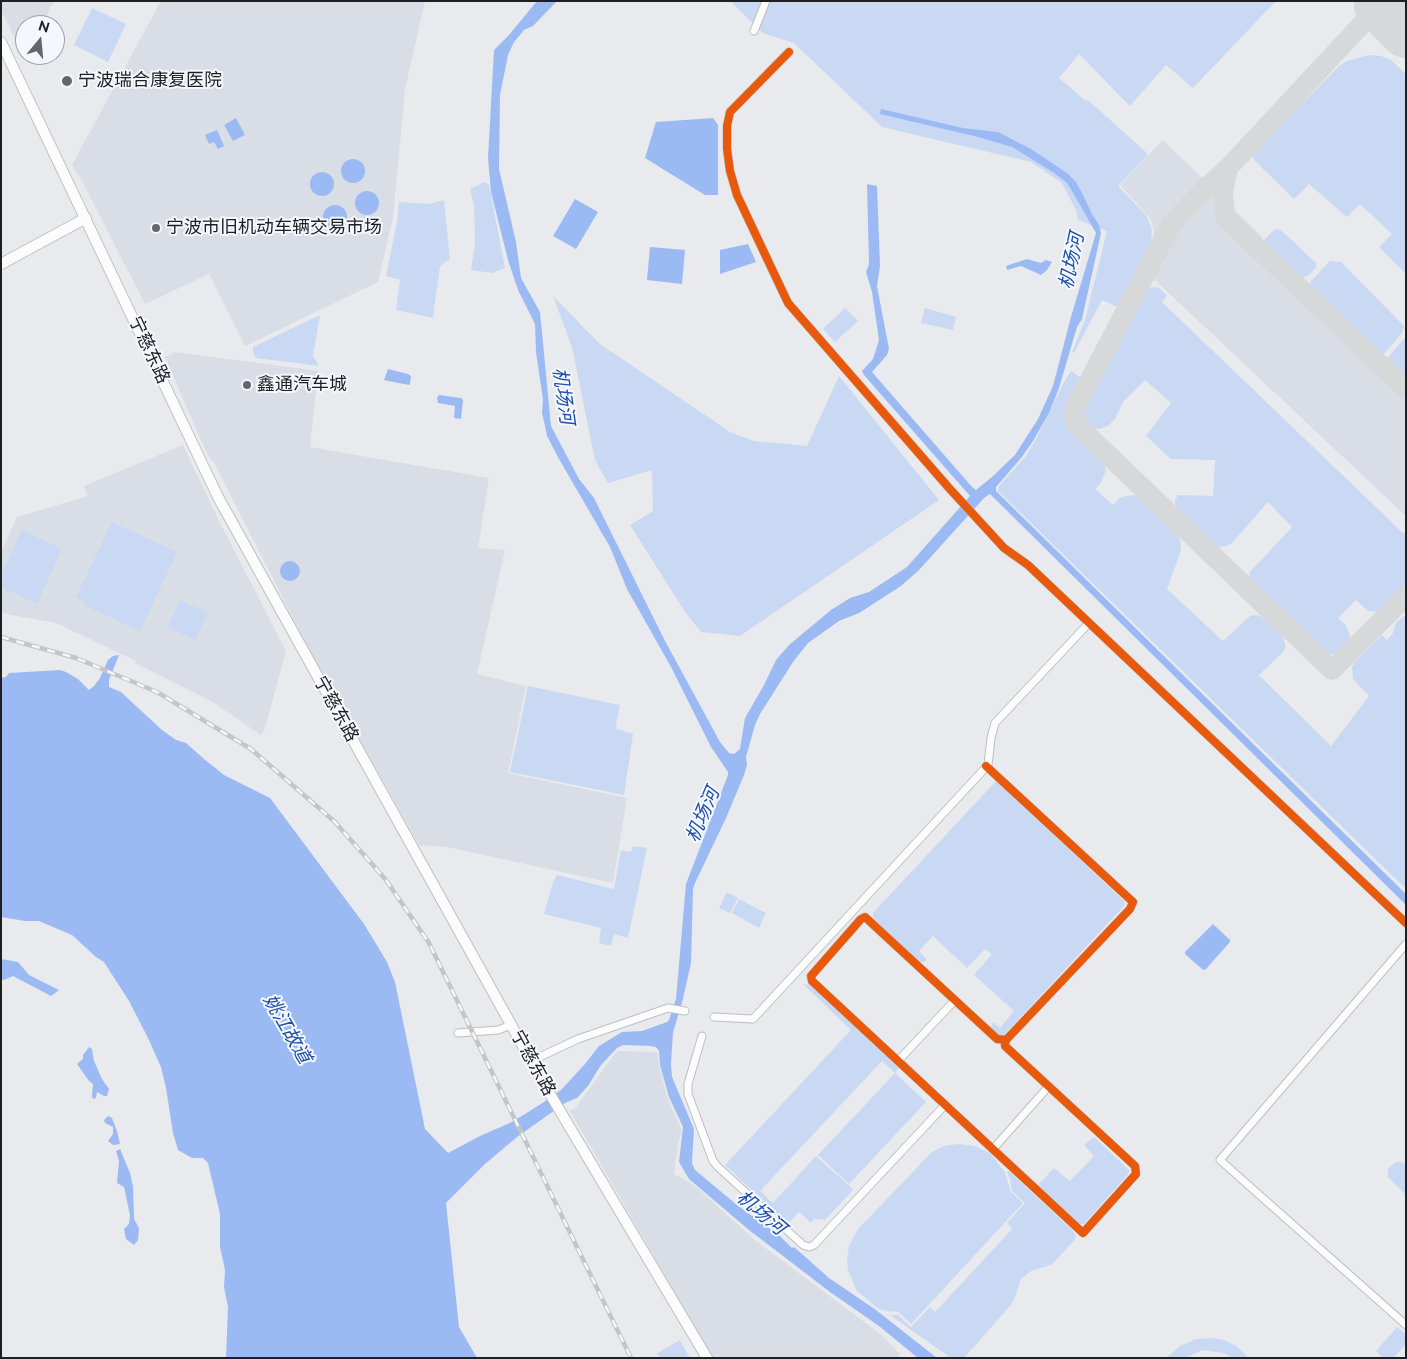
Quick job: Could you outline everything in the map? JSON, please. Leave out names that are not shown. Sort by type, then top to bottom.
[{"type":"main road","name":"宁慈东路","points":[[2,47],[86,218],[218,497],[531,1062],[707,1358]]},
{"type":"main road","points":[[1,264],[86,218]]},
{"type":"street","points":[[754,31],[766,1]]},
{"type":"street","points":[[789,52],[730,112],[727,126],[727,149],[730,171],[737,195],[788,303],[949,488],[1004,548],[1028,565],[1406,923]]},
{"type":"street","points":[[714,1017],[753,1019],[986,766],[989,759],[995,723],[1089,623]]},
{"type":"street","points":[[986,766],[1133,902],[1130,909],[1006,1040],[1005,1046],[1135,1166],[1136,1174],[1083,1233],[812,981],[811,976],[861,919],[865,917],[997,1039],[1006,1040]]},
{"type":"street","points":[[1406,944],[1220,1160],[1406,1325]]},
{"type":"street","points":[[898,1062],[955,1000]]},
{"type":"street","points":[[531,1062],[578,1040],[668,1008],[685,1011]]},
{"type":"street","points":[[458,1033],[498,1030],[511,1025]]},
{"type":"street","points":[[702,1036],[688,1084],[688,1094],[713,1161],[716,1166],[803,1245],[814,1245],[945,1105]]},
{"type":"street","points":[[993,1149],[1049,1086]]},
{"type":"shaded area","points":[[1,1],[54,1],[47,15],[15,15],[15,39],[1,10]]},
{"type":"shaded area","points":[[161,1],[425,1],[405,89],[393,217],[378,282],[245,346],[209,274],[145,304],[72,165]]},
{"type":"shaded area","points":[[730,1],[1276,1],[1193,88],[1166,65],[1130,106],[1079,54],[1059,78],[1086,101],[1088,100],[1147,153],[1147,156],[1118,186],[1146,215],[1152,229],[1151,243],[1117,307],[1102,300],[1074,353],[1072,352],[1085,320],[1107,231],[1078,220],[1077,212],[1062,183],[1031,162],[882,127],[794,43],[763,33]]},
{"type":"shaded area","points":[[92,8],[126,24],[108,62],[74,45]]},
{"type":"shaded area","points":[[1369,55],[1381,56],[1391,60],[1406,74],[1406,274],[1379,247],[1392,234],[1360,204],[1347,217],[1309,184],[1294,199],[1253,158],[1253,153],[1340,65]]},
{"type":"shaded area","points":[[1163,140],[1262,237],[1259,241],[1406,382],[1406,516],[1157,282],[1137,272],[1153,242],[1154,230],[1150,218],[1120,185]]},
{"type":"shaded area","points":[[485,182],[489,185],[505,268],[492,273],[471,270],[475,244],[474,205],[470,189]]},
{"type":"shaded area","points":[[444,200],[450,259],[440,266],[433,318],[396,310],[400,280],[386,276],[399,202],[428,204]]},
{"type":"shaded area","points":[[1275,229],[1281,230],[1316,263],[1316,267],[1310,274],[1301,277],[1266,245],[1265,239]]},
{"type":"shaded area","points":[[1330,261],[1341,262],[1404,326],[1402,333],[1383,355],[1378,355],[1310,288],[1311,281]]},
{"type":"shaded area","points":[[1153,287],[1159,288],[1167,296],[1162,302],[1403,533],[1406,531],[1406,587],[1380,612],[1368,611],[1356,600],[1338,618],[1346,625],[1350,635],[1347,649],[1337,655],[1326,653],[1249,577],[1250,572],[1292,527],[1268,502],[1232,543],[1220,547],[1214,545],[1176,510],[1175,500],[1178,495],[1213,496],[1215,460],[1171,459],[1146,436],[1171,403],[1145,380],[1123,402],[1115,419],[1108,426],[1099,429],[1092,428],[1086,424],[1082,417],[1083,405],[1143,292]]},
{"type":"shaded area","points":[[553,296],[600,344],[730,432],[754,441],[807,446],[839,376],[939,500],[740,636],[701,632],[685,612],[630,525],[653,511],[652,470],[608,483],[595,460],[572,347]]},
{"type":"shaded area","points":[[845,308],[858,321],[835,342],[823,329]]},
{"type":"shaded area","points":[[925,308],[956,317],[953,330],[921,323]]},
{"type":"shaded area","points":[[320,315],[313,356],[319,366],[256,358],[253,347]]},
{"type":"shaded area","points":[[1406,337],[1406,382],[1386,361]]},
{"type":"shaded area","points":[[175,352],[318,371],[310,447],[489,478],[478,548],[505,550],[477,674],[526,686],[508,773],[627,798],[613,883],[447,847],[419,845],[305,642],[215,464],[207,454],[165,357]]},
{"type":"shaded area","points":[[1071,371],[1081,378],[1068,404],[1065,416],[1075,435],[1103,463],[1106,470],[1101,483],[1095,489],[1113,505],[1120,498],[1126,496],[1135,495],[1141,498],[1176,532],[1180,538],[1181,551],[1167,589],[1223,641],[1250,616],[1256,615],[1262,617],[1283,637],[1286,647],[1283,652],[1259,675],[1331,746],[1369,696],[1353,679],[1352,667],[1382,635],[1387,640],[1393,633],[1396,622],[1406,615],[1406,889],[998,491],[999,486],[1025,457],[1035,441]]},
{"type":"shaded area","points":[[183,445],[219,521],[286,651],[265,728],[261,735],[211,701],[135,663],[136,661],[56,623],[1,613],[1,552],[17,517],[88,496],[84,486]]},
{"type":"shaded area","points":[[112,522],[177,552],[140,631],[84,605],[85,601],[76,597]]},
{"type":"shaded area","points":[[22,530],[62,549],[37,604],[1,587],[1,576]]},
{"type":"shaded area","points":[[180,600],[208,613],[195,640],[168,627]]},
{"type":"shaded area","points":[[528,686],[620,705],[617,729],[633,734],[624,795],[510,772]]},
{"type":"shaded area","points":[[996,781],[1124,901],[1125,905],[1003,1036],[994,1032],[991,1026],[993,1022],[1000,1028],[1014,1011],[974,975],[992,954],[985,949],[967,968],[933,936],[919,951],[927,960],[923,962],[918,961],[873,918],[873,913]]},
{"type":"shaded area","points":[[633,846],[647,848],[628,938],[614,934],[611,946],[599,943],[601,928],[544,914],[553,882],[557,875],[614,889],[621,850],[631,852]]},
{"type":"shaded area","points":[[727,892],[738,898],[730,913],[719,908]]},
{"type":"shaded area","points":[[739,899],[766,913],[759,928],[732,913]]},
{"type":"shaded area","points":[[803,984],[812,987],[899,1068],[895,1073],[882,1061],[760,1191],[773,1203],[816,1156],[852,1188],[853,1190],[825,1220],[814,1219],[811,1223],[799,1212],[788,1224],[725,1165],[851,1030]]},
{"type":"shaded area","points":[[617,1051],[657,1052],[667,1097],[682,1131],[678,1144],[674,1174],[695,1186],[756,1241],[879,1333],[900,1354],[897,1358],[713,1358],[570,1111],[576,1107]]},
{"type":"shaded area","points":[[895,1073],[926,1102],[849,1184],[818,1155]]},
{"type":"shaded area","points":[[1094,1137],[1129,1170],[1129,1173],[1084,1224],[1080,1224],[1076,1223],[1039,1188],[1039,1184],[1054,1168],[1070,1181],[1094,1156],[1084,1145]]},
{"type":"shaded area","points":[[958,1144],[975,1146],[991,1154],[1004,1171],[1011,1192],[1023,1203],[911,1324],[899,1312],[879,1309],[857,1291],[848,1270],[849,1246],[858,1229],[932,1152],[944,1146]]},
{"type":"shaded area","points":[[1396,1162],[1406,1164],[1406,1195],[1388,1177],[1388,1168]]},
{"type":"shaded area","points":[[1009,1171],[1076,1236],[1074,1241],[1051,1265],[1031,1271],[1021,1279],[1014,1300],[1009,1307],[964,1358],[951,1358],[890,1315],[898,1315],[911,1327],[930,1307],[935,1312],[1012,1229],[1007,1223],[1025,1203],[1012,1191],[1007,1172]]},
{"type":"shaded area","points":[[1397,1327],[1406,1334],[1406,1344],[1394,1358],[1383,1358],[1376,1351]]},
{"type":"shaded area","points":[[1211,1338],[1224,1340],[1236,1346],[1249,1358],[1232,1358],[1224,1353],[1202,1350],[1185,1358],[1166,1358],[1180,1346],[1196,1339]]},
{"type":"shaded area","points":[[680,1340],[690,1358],[661,1358],[656,1354]]},
{"type":"water","name":"姚江故道","points":[[537,1],[557,1],[533,26],[524,30],[514,42],[508,55],[500,95],[499,169],[516,242],[521,278],[540,312],[551,426],[579,479],[594,498],[664,639],[720,742],[729,753],[734,754],[740,749],[745,718],[776,660],[789,645],[831,610],[850,598],[869,592],[907,567],[970,496],[862,371],[873,359],[879,340],[872,292],[866,272],[869,264],[867,184],[877,186],[880,266],[877,286],[889,349],[887,355],[872,372],[972,487],[976,490],[1015,455],[1038,419],[1053,386],[1096,233],[1067,183],[1012,147],[880,114],[881,109],[963,128],[998,132],[1031,149],[1067,173],[1076,182],[1099,225],[1101,233],[1082,319],[1077,327],[1059,388],[1049,413],[1033,441],[996,487],[996,491],[1406,894],[1406,905],[990,494],[984,498],[919,570],[901,586],[859,613],[839,621],[808,643],[793,662],[760,714],[746,757],[747,765],[744,775],[693,889],[691,963],[673,1032],[672,1077],[694,1129],[692,1163],[695,1170],[737,1205],[780,1236],[792,1248],[794,1247],[829,1278],[876,1310],[937,1358],[918,1358],[879,1326],[830,1292],[749,1230],[689,1179],[679,1162],[683,1127],[669,1097],[660,1065],[659,1051],[656,1047],[651,1046],[623,1045],[617,1048],[601,1065],[588,1086],[577,1098],[565,1103],[517,1137],[485,1164],[446,1203],[459,1327],[477,1358],[226,1358],[228,1307],[224,1287],[225,1270],[220,1247],[220,1214],[208,1163],[203,1158],[192,1158],[178,1150],[161,1067],[148,1038],[129,1001],[104,962],[72,935],[39,921],[1,917],[1,678],[6,677],[9,673],[60,670],[78,679],[89,690],[100,678],[108,660],[113,656],[119,655],[109,680],[109,687],[121,692],[162,730],[176,740],[186,743],[224,775],[270,798],[364,924],[387,962],[395,982],[425,1129],[448,1153],[512,1122],[541,1104],[561,1090],[599,1046],[622,1032],[642,1031],[669,1020],[676,999],[686,884],[728,772],[711,747],[671,667],[627,589],[610,547],[547,436],[542,413],[543,399],[536,352],[535,324],[518,290],[508,260],[491,192],[488,158],[494,50]]},
{"type":"water","points":[[236,118],[245,135],[233,141],[224,125]]},
{"type":"water","points":[[713,118],[718,125],[718,195],[705,195],[645,158],[656,122]]},
{"type":"water","points":[[217,130],[224,146],[218,149],[214,142],[209,144],[205,135]]},
{"type":"water","points":[[353,159],[358,160],[364,166],[364,176],[358,182],[353,183],[348,182],[342,176],[341,171],[342,166],[348,160]]},
{"type":"water","points":[[322,172],[327,173],[333,179],[333,189],[327,195],[322,196],[317,195],[311,189],[310,184],[311,179],[317,173]]},
{"type":"water","points":[[367,191],[372,192],[378,198],[378,208],[372,214],[367,215],[362,214],[356,208],[355,203],[356,198],[362,192]]},
{"type":"water","points":[[575,199],[598,212],[576,249],[553,236]]},
{"type":"water","points":[[335,205],[340,206],[346,212],[346,222],[340,228],[335,229],[330,228],[324,222],[323,217],[324,212],[330,206]]},
{"type":"water","points":[[748,244],[756,262],[720,274],[720,250]]},
{"type":"water","points":[[650,247],[685,250],[682,284],[647,280]]},
{"type":"water","points":[[1027,259],[1041,263],[1046,260],[1052,262],[1041,275],[1021,266],[1007,270],[1006,266]]},
{"type":"water","points":[[388,369],[411,376],[410,384],[384,380]]},
{"type":"water","points":[[439,395],[461,398],[463,400],[461,419],[454,418],[455,406],[438,403],[437,398]]},
{"type":"water","points":[[290,561],[297,564],[300,571],[297,578],[290,581],[283,578],[280,571],[283,564]]},
{"type":"water","points":[[1213,924],[1230,942],[1203,970],[1185,952]]},
{"type":"water","points":[[1,959],[18,962],[29,975],[59,990],[51,996],[13,976],[4,980],[1,979]]},
{"type":"water","points":[[89,1047],[92,1049],[94,1061],[102,1079],[109,1089],[107,1096],[97,1092],[96,1098],[93,1099],[93,1084],[77,1064],[83,1059],[83,1055]]},
{"type":"water","points":[[108,1116],[112,1118],[120,1144],[113,1145],[108,1141],[113,1134],[113,1127],[105,1123],[104,1120]]},
{"type":"water","points":[[120,1149],[133,1186],[134,1219],[139,1228],[138,1240],[134,1245],[126,1239],[124,1229],[129,1224],[130,1215],[124,1187],[117,1183],[119,1161],[116,1151]]},
{"type":"taxiway","points":[[1379,6],[1228,168],[1223,197],[1226,218],[1406,389]]},
{"type":"taxiway","points":[[1228,168],[1172,223],[1076,406],[1073,415],[1076,424],[1332,670],[1406,596]]},
{"type":"runway","points":[[1379,6],[1406,33]]},
{"type":"railway","points":[[1,637],[76,658],[157,692],[251,749],[335,822],[386,880],[429,943],[631,1358]]},
{"type":"cycle path","points":[[789,52],[730,112],[727,126],[727,149],[730,171],[737,195],[788,303],[949,488],[1004,548],[1028,565],[1406,923]]},
{"type":"cycle path","points":[[986,766],[1133,902],[1130,909],[1006,1040],[1005,1044],[1135,1166],[1136,1174],[1083,1233],[812,981],[811,976],[861,919],[865,917],[997,1039],[1006,1040]]},
{"type":"place","name":"宁波瑞合康复医院","points":[[67,81]]},
{"type":"place","name":"宁波市旧机动车辆交易市场","points":[[156,228]]},
{"type":"place","name":"鑫通汽车城","points":[[247,385]]},
{"type":"water label","name":"机场河","points":[[1072,261]]},
{"type":"water label","name":"机场河","points":[[563,396]]},
{"type":"water label","name":"机场河","points":[[703,815]]},
{"type":"water label","name":"机场河","points":[[761,1213]]}]
